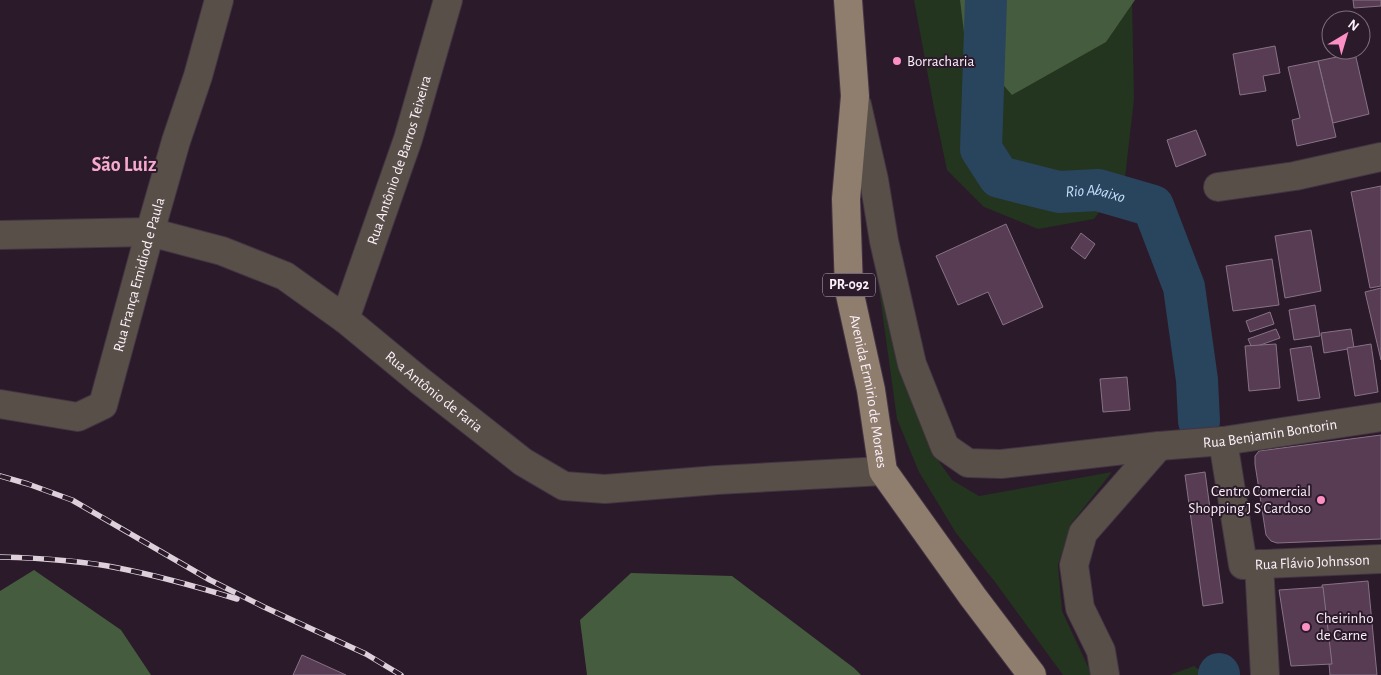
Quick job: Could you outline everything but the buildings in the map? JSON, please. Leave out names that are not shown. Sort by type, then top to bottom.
[{"type":"main road","name":"Avenida Ermirio de Moraes","points":[[848,0],[855,96],[846,199],[849,290],[871,390],[883,471],[973,597],[1032,675]]},
{"type":"street","name":"Rua França Emidiod e Paula","points":[[0,404],[78,417],[103,405],[176,141],[198,76],[219,0]]},
{"type":"street","name":"Rua Antônio de Barros Teixeira","points":[[345,319],[408,139],[448,0]]},
{"type":"street","name":"Rua Benjamin Bontorin","points":[[855,96],[874,180],[884,241],[912,364],[946,447],[968,463],[1001,464],[1159,446],[1224,441],[1381,417]]},
{"type":"street","points":[[1218,187],[1295,176],[1381,157]]},
{"type":"street","name":"Rua Antônio de Faria","points":[[0,235],[150,232],[222,251],[284,276],[345,319],[523,462],[564,486],[605,488],[883,471]]},
{"type":"street","points":[[1224,441],[1221,485],[1251,564],[1265,675]]},
{"type":"street","points":[[1105,675],[1101,651],[1080,608],[1074,565],[1083,532],[1159,446]]},
{"type":"street","name":"Rua Flávio Johnsson","points":[[1251,564],[1381,559]]},
{"type":"green space","points":[[914,0],[1132,0],[1134,99],[1125,178],[1094,219],[1038,229],[984,207],[947,170]]},
{"type":"green space","points":[[960,0],[1135,0],[1106,42],[1012,95],[965,41]]},
{"type":"green space","points":[[866,195],[914,403],[933,453],[952,480],[979,496],[1112,472],[1071,524],[1058,565],[1062,611],[1092,675],[1063,675],[995,582],[956,533],[919,472],[897,419]]},
{"type":"green space","points":[[34,570],[121,630],[151,675],[0,675],[0,591]]},
{"type":"green space","points":[[631,573],[732,576],[861,675],[587,675],[580,620]]},
{"type":"green space","points":[[1194,666],[1206,675],[1170,675]]},
{"type":"waterway","name":"Rio Abaixo","points":[[986,0],[981,149],[999,177],[1059,192],[1098,190],[1153,206],[1184,287],[1197,380],[1199,421]]},
{"type":"railway","points":[[0,476],[72,500],[210,580],[366,654],[401,675]]},
{"type":"railway","points":[[0,557],[59,560],[103,565],[163,578],[237,599]]},
{"type":"place","name":"Borracharia","points":[[897,61]]},
{"type":"place","name":"Centro Comercial Shopping J S Cardoso","points":[[1321,500]]},
{"type":"place","name":"Cheirinho de Carne","points":[[1306,627]]},
{"type":"district","name":"São Luiz","points":[[124,165]]}]
